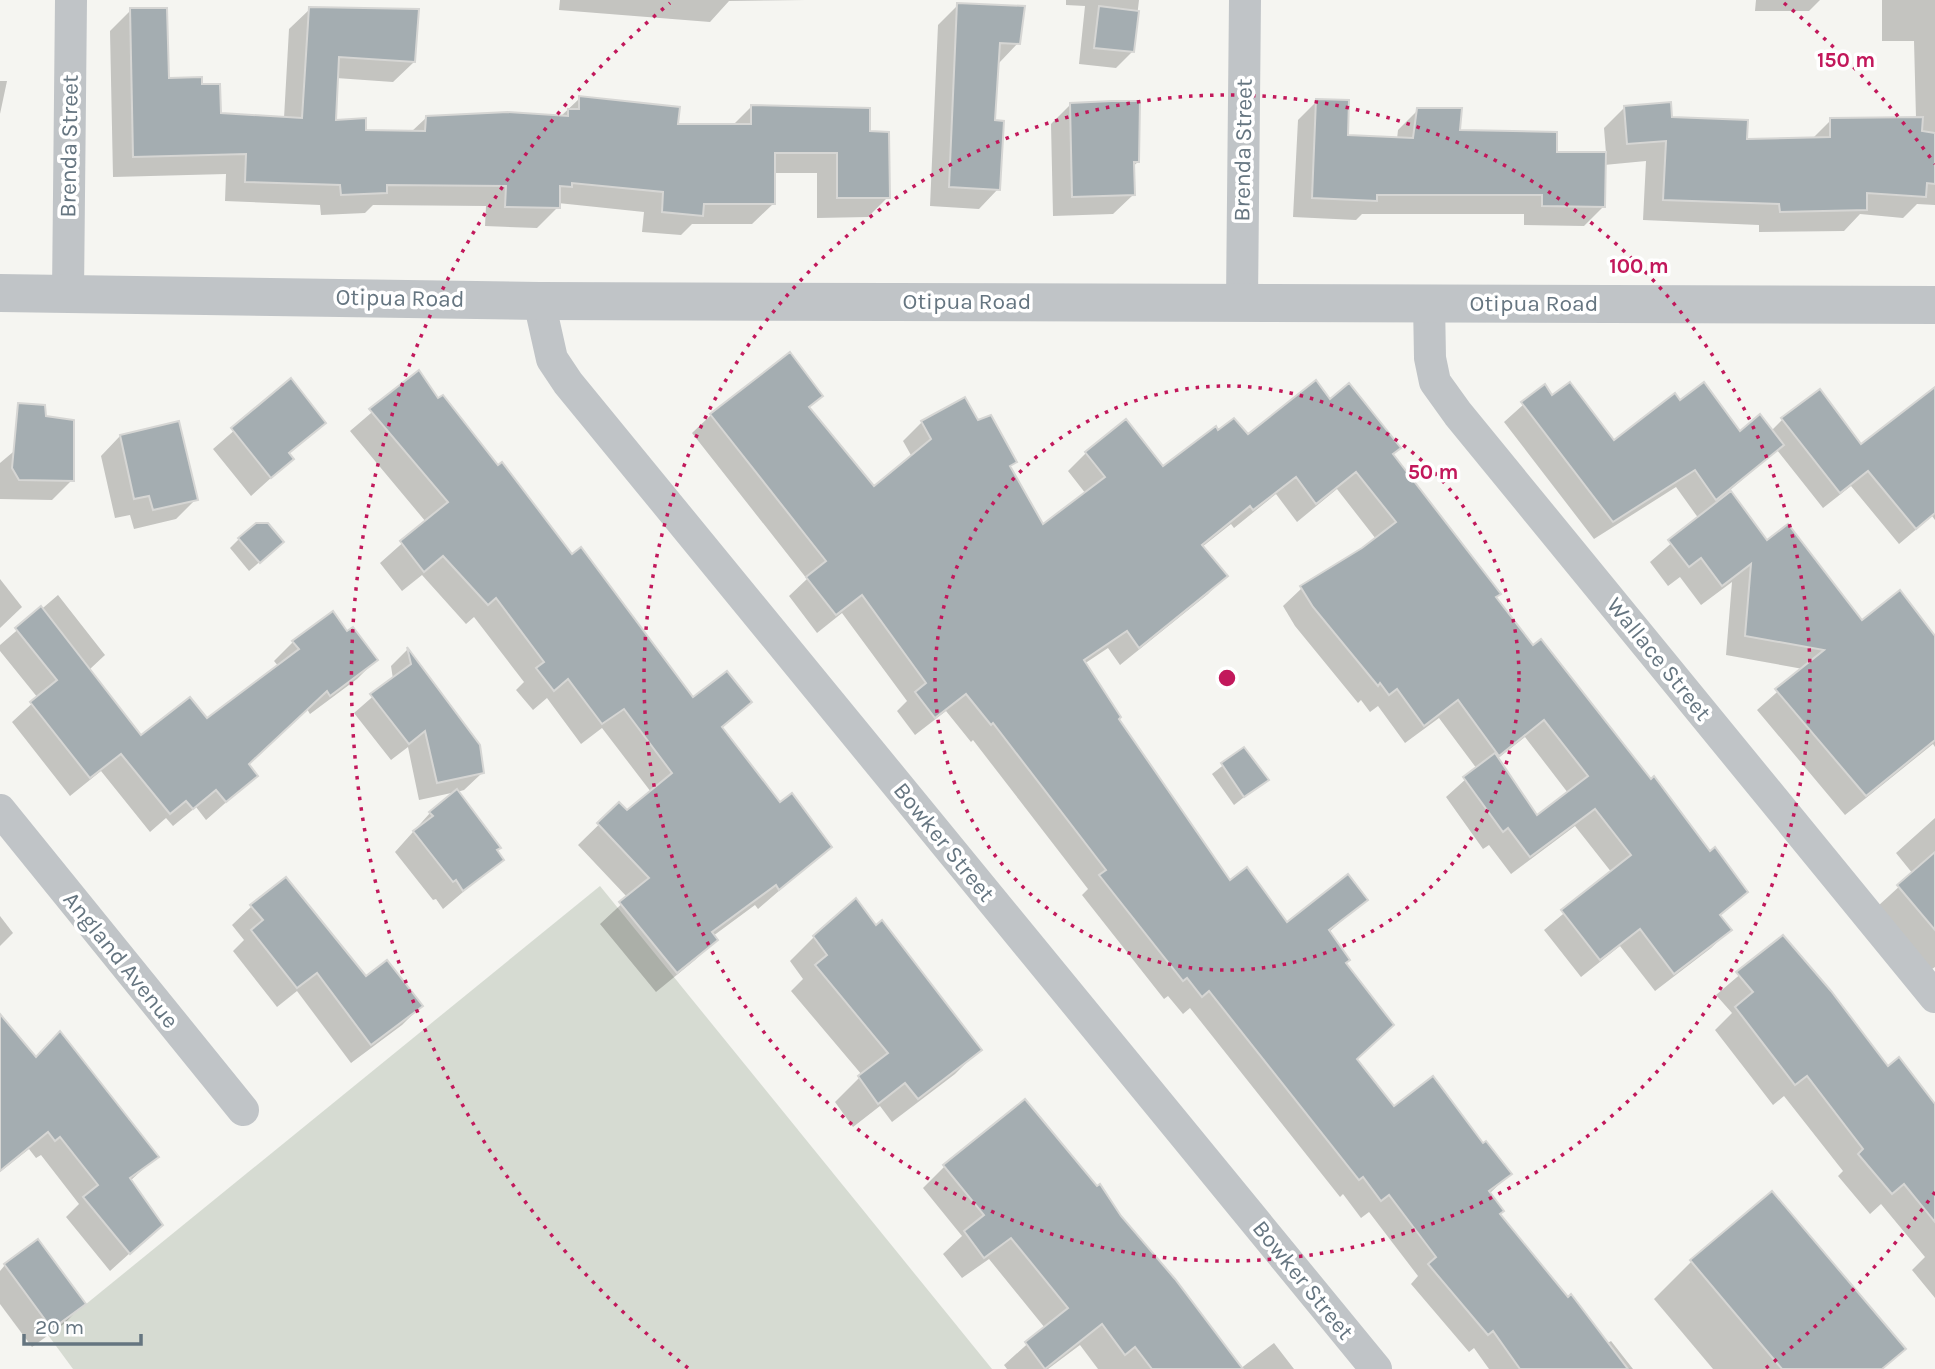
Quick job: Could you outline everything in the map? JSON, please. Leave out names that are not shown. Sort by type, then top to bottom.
[{"type":"street","name":"Brenda Street","points":[[68,293],[71,0]]},
{"type":"street","name":"Brenda Street","points":[[1242,301],[1245,0]]},
{"type":"street","name":"Otipua Road","points":[[0,293],[539,300],[1935,305]]},
{"type":"street","name":"Bowker Street","points":[[539,300],[552,359],[568,383],[1376,1369]]},
{"type":"street","name":"Wallace Street","points":[[1429,303],[1430,358],[1435,382],[1458,414],[1935,997]]},
{"type":"street","name":"Angland Avenue","points":[[0,810],[243,1110]]},
{"type":"shaded area","points":[[600,886],[992,1369],[73,1369],[48,1335]]},
{"type":"building","points":[[957,3],[1025,6],[1020,44],[1000,43],[995,120],[1004,121],[1000,190],[949,187]]},
{"type":"building","points":[[1099,6],[1139,11],[1134,52],[1094,48]]},
{"type":"building","points":[[309,7],[419,9],[415,62],[339,57],[336,120],[366,118],[366,130],[425,131],[426,116],[508,112],[568,116],[568,109],[579,109],[579,96],[680,107],[678,124],[751,124],[751,105],[870,108],[870,131],[889,132],[890,198],[837,198],[837,153],[775,153],[775,204],[704,204],[703,216],[662,212],[663,192],[572,183],[572,187],[560,186],[560,208],[505,207],[506,186],[387,185],[387,193],[341,195],[340,185],[245,182],[246,154],[133,157],[130,8],[167,8],[169,78],[202,77],[202,84],[220,84],[221,113],[302,118]]},
{"type":"building","points":[[1316,99],[1349,100],[1348,135],[1413,138],[1417,108],[1462,108],[1460,130],[1557,132],[1557,152],[1606,152],[1605,207],[1542,206],[1542,195],[1377,195],[1377,201],[1312,198]]},
{"type":"building","points":[[1140,101],[1139,162],[1134,162],[1135,195],[1072,197],[1070,103]]},
{"type":"building","points":[[1671,102],[1672,117],[1748,120],[1747,139],[1830,137],[1830,118],[1923,117],[1922,131],[1935,133],[1935,184],[1927,183],[1926,197],[1867,193],[1867,210],[1780,212],[1779,204],[1663,200],[1666,141],[1627,144],[1624,106]]},
{"type":"building","points":[[790,352],[823,396],[809,407],[874,486],[931,439],[921,421],[965,397],[978,420],[991,415],[1017,462],[1010,466],[1043,524],[1105,477],[1085,452],[1126,419],[1163,466],[1216,426],[1218,430],[1234,418],[1248,434],[1316,380],[1330,399],[1349,383],[1401,448],[1393,454],[1501,594],[1496,597],[1533,645],[1541,639],[1651,779],[1654,776],[1710,851],[1715,847],[1748,892],[1720,915],[1732,930],[1674,974],[1640,929],[1600,960],[1561,910],[1631,855],[1595,809],[1530,857],[1508,828],[1503,832],[1463,777],[1495,753],[1537,815],[1588,776],[1544,720],[1499,756],[1458,700],[1424,726],[1397,689],[1389,695],[1380,683],[1378,686],[1313,607],[1300,586],[1362,548],[1396,522],[1356,472],[1316,504],[1296,477],[1253,510],[1250,506],[1202,545],[1228,576],[1139,648],[1127,631],[1084,660],[1121,717],[1119,719],[1230,880],[1247,867],[1287,922],[1348,874],[1368,900],[1329,930],[1350,960],[1346,963],[1394,1025],[1357,1059],[1394,1106],[1433,1076],[1483,1143],[1486,1141],[1512,1174],[1489,1191],[1504,1211],[1500,1214],[1568,1297],[1571,1294],[1628,1369],[1520,1369],[1493,1331],[1488,1335],[1428,1264],[1436,1257],[1389,1195],[1381,1201],[1363,1177],[1359,1180],[1209,991],[1202,997],[1187,978],[1183,981],[1099,875],[1106,870],[993,723],[991,725],[966,694],[935,718],[915,692],[926,683],[862,595],[836,615],[806,577],[826,561],[710,414]]},
{"type":"building","points":[[419,370],[438,398],[443,395],[498,465],[502,462],[572,554],[581,547],[693,697],[727,671],[752,702],[722,727],[780,802],[792,793],[832,847],[779,890],[776,885],[712,932],[718,940],[677,973],[619,902],[649,878],[597,823],[619,802],[627,810],[672,773],[624,709],[602,724],[568,679],[554,691],[536,668],[544,662],[496,598],[488,605],[443,556],[424,572],[400,541],[448,502],[369,409]]},
{"type":"building","points":[[291,378],[326,423],[289,453],[294,459],[271,478],[231,428]]},
{"type":"building","points":[[1570,382],[1614,440],[1675,393],[1680,400],[1704,382],[1740,431],[1760,414],[1784,445],[1716,500],[1695,470],[1613,522],[1521,402],[1545,384],[1552,395]]},
{"type":"building","points":[[1935,387],[1935,513],[1916,529],[1868,471],[1840,493],[1781,418],[1820,389],[1861,444]]},
{"type":"building","points":[[18,403],[45,405],[46,416],[74,420],[74,481],[19,480],[12,468]]},
{"type":"building","points":[[179,421],[198,500],[153,510],[149,496],[134,499],[120,435]]},
{"type":"building","points":[[1731,491],[1767,540],[1788,524],[1862,620],[1900,590],[1935,636],[1935,740],[1866,796],[1775,689],[1824,650],[1745,636],[1751,564],[1722,586],[1701,558],[1689,567],[1668,540]]},
{"type":"building","points":[[256,523],[268,523],[284,542],[260,563],[238,538]]},
{"type":"building","points":[[41,606],[141,735],[190,697],[207,718],[299,649],[292,641],[333,611],[347,631],[353,627],[378,660],[330,696],[327,691],[249,764],[258,776],[226,802],[216,790],[193,809],[186,801],[170,814],[121,754],[90,778],[30,702],[57,680],[15,628]]},
{"type":"building","points":[[407,647],[480,745],[484,773],[437,783],[425,731],[409,744],[370,694],[411,664]]},
{"type":"building","points":[[1244,747],[1269,780],[1244,797],[1221,763]]},
{"type":"building","points":[[457,789],[501,848],[497,850],[504,860],[463,891],[413,831],[433,816],[429,812]]},
{"type":"building","points":[[1935,852],[1935,930],[1897,885]]},
{"type":"building","points":[[286,877],[366,976],[387,960],[423,1006],[371,1045],[317,973],[297,988],[251,930],[263,920],[250,905]]},
{"type":"building","points":[[856,898],[876,925],[882,920],[982,1050],[918,1099],[905,1083],[878,1104],[858,1076],[888,1053],[815,965],[827,955],[813,936]]},
{"type":"building","points":[[1783,935],[1831,991],[1888,1066],[1899,1057],[1935,1104],[1935,1222],[1904,1184],[1892,1194],[1858,1154],[1863,1149],[1807,1076],[1795,1085],[1735,1007],[1753,992],[1736,972]]},
{"type":"building","points":[[0,1014],[36,1057],[60,1031],[159,1157],[130,1178],[163,1225],[130,1254],[83,1197],[98,1185],[60,1137],[55,1141],[48,1132],[0,1171]]},
{"type":"building","points":[[1025,1099],[1097,1186],[1100,1184],[1121,1216],[1175,1279],[1243,1369],[1152,1369],[1135,1347],[1125,1355],[1102,1324],[1045,1369],[1025,1342],[1068,1308],[1011,1238],[984,1258],[964,1231],[984,1215],[943,1165]]},
{"type":"building","points":[[1772,1191],[1906,1349],[1882,1369],[1782,1369],[1690,1260]]},
{"type":"building","points":[[38,1239],[86,1304],[52,1329],[4,1264]]}]
